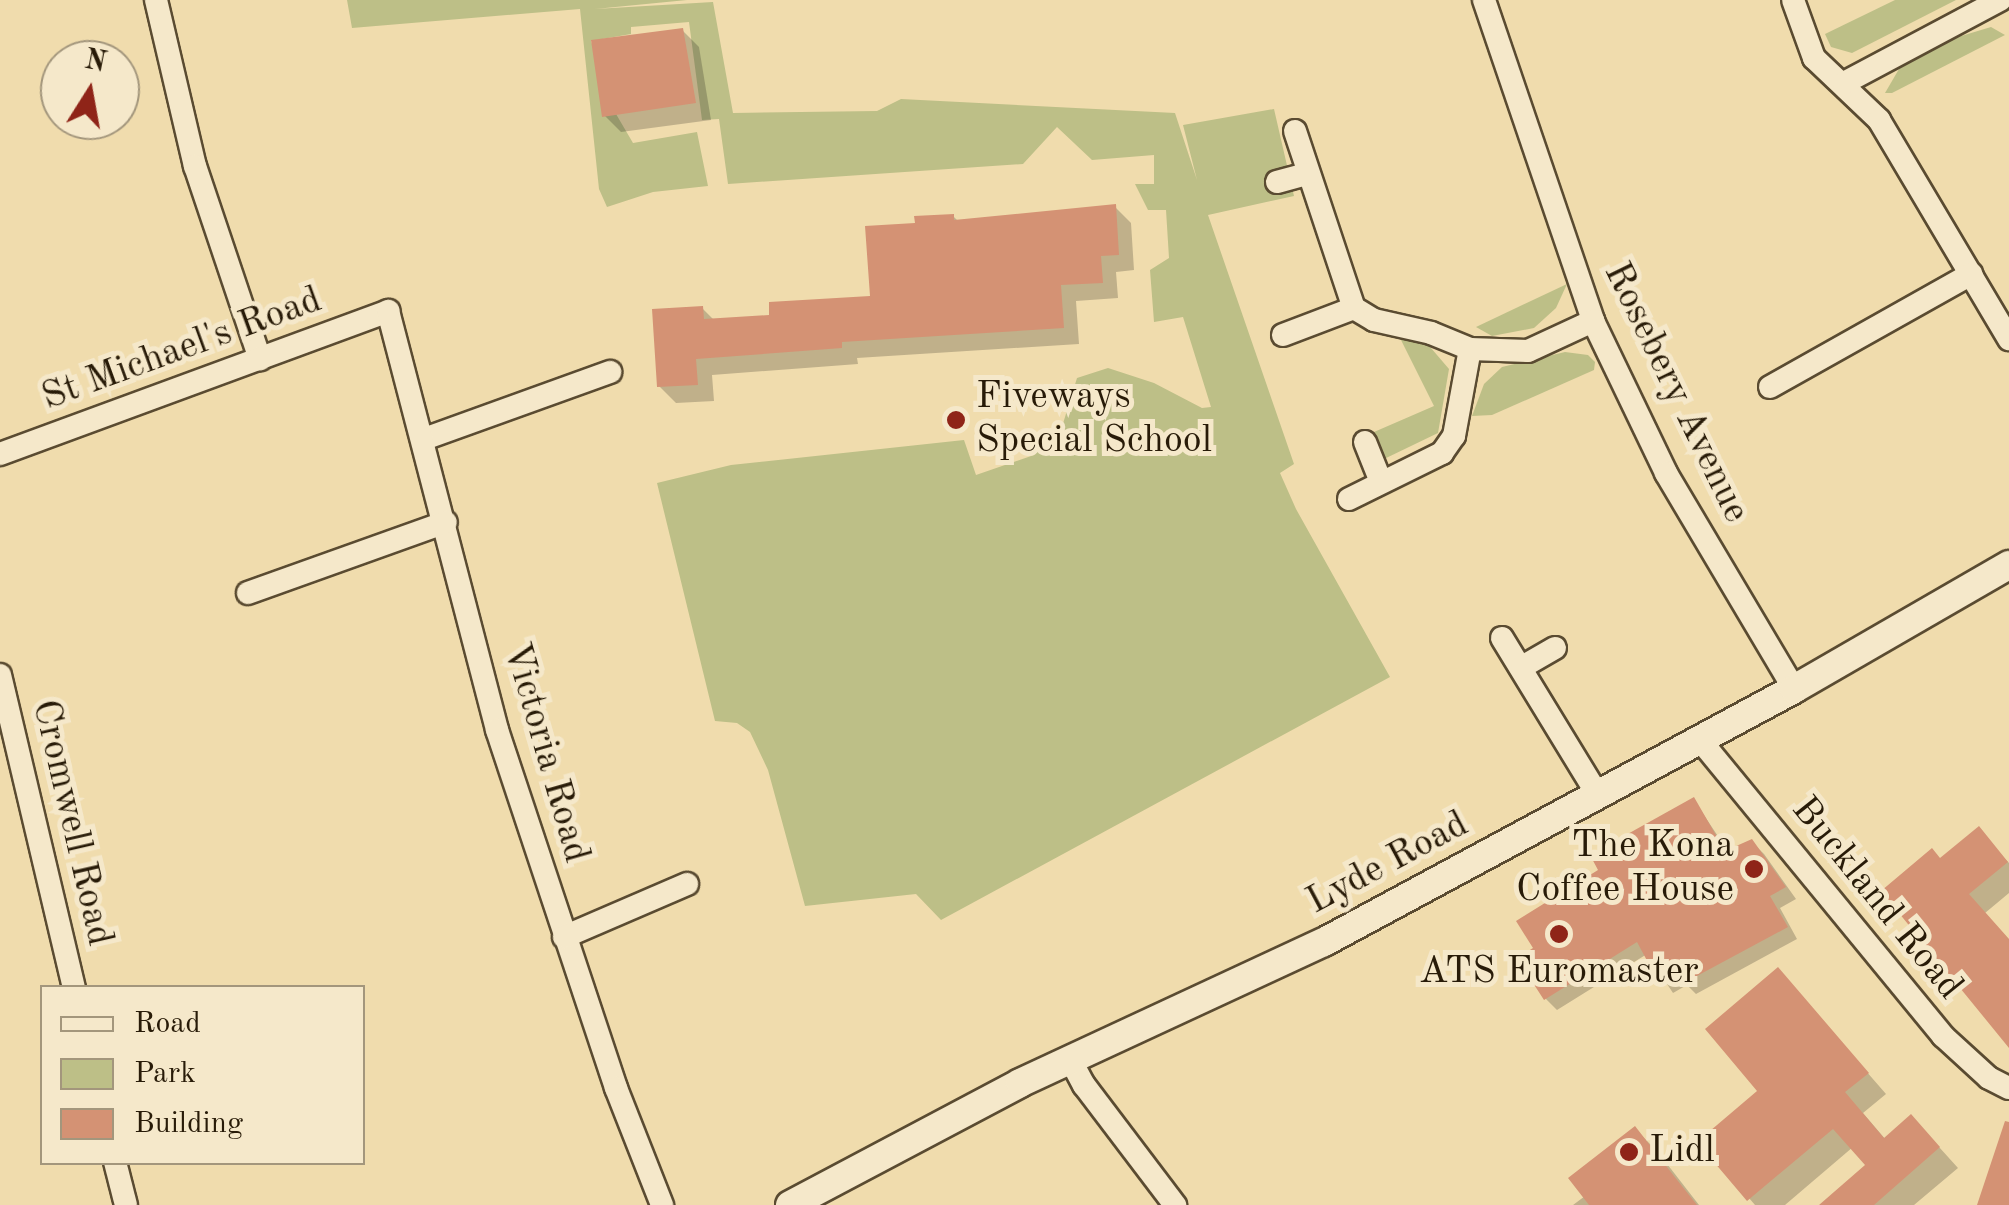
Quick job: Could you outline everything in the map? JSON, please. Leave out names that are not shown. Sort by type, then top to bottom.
[{"type":"street","points":[[156,0],[195,166],[260,359]]},
{"type":"street","name":"Rosebery Avenue","points":[[1484,0],[1593,321],[1666,473],[1794,689]]},
{"type":"street","points":[[1793,0],[1814,58],[1879,120],[2009,339]]},
{"type":"street","points":[[1844,83],[2000,0]]},
{"type":"street","points":[[1295,132],[1354,308],[1374,320],[1452,340],[1470,350],[1528,351],[1593,321]]},
{"type":"street","points":[[1277,182],[1308,174]]},
{"type":"street","points":[[1770,387],[1972,274]]},
{"type":"street","points":[[1283,334],[1354,308]]},
{"type":"street","name":"St Michael's Road","points":[[0,454],[388,312]]},
{"type":"street","name":"Victoria Road","points":[[388,312],[446,522],[497,730],[616,1088],[662,1205]]},
{"type":"street","points":[[1349,499],[1442,453],[1454,436],[1470,350]]},
{"type":"street","points":[[424,438],[610,372]]},
{"type":"street","points":[[1365,442],[1381,482]]},
{"type":"street","points":[[248,593],[446,522]]},
{"type":"street","name":"Lyde Road","points":[[790,1205],[880,1154],[1070,1058],[1324,942],[1794,689],[2009,565]]},
{"type":"street","points":[[1502,638],[1598,794]]},
{"type":"street","points":[[1522,668],[1555,648]]},
{"type":"street","name":"Cromwell Road","points":[[0,675],[73,985]]},
{"type":"street","name":"Buckland Road","points":[[1700,740],[1943,1036],[1989,1078],[2009,1088]]},
{"type":"street","points":[[564,936],[687,884]]},
{"type":"street","points":[[1070,1058],[1084,1085],[1176,1205]]},
{"type":"street","points":[[117,1165],[126,1205]]},
{"type":"green space","name":"Fiveways Special School","points":[[347,0],[687,0],[595,9],[713,2],[733,113],[877,111],[901,99],[1175,113],[1197,180],[1183,125],[1274,109],[1294,196],[1208,215],[1294,464],[1280,473],[1296,509],[1390,677],[941,920],[916,894],[805,906],[768,770],[750,732],[737,723],[715,721],[657,483],[731,465],[964,440],[976,475],[1034,455],[1061,430],[1077,378],[1108,368],[1154,383],[1202,408],[1211,407],[1183,317],[1154,322],[1150,270],[1169,258],[1166,210],[1148,210],[1135,184],[1154,184],[1154,155],[1092,160],[1057,127],[1023,164],[728,184],[719,119],[702,120],[689,22],[631,27],[631,34],[591,41],[616,114],[633,143],[697,132],[708,186],[653,192],[607,207],[599,189],[580,9],[352,28]]},
{"type":"green space","points":[[1895,0],[1956,0],[1852,53],[1831,47],[1825,34]]},
{"type":"green space","points":[[1991,27],[2005,35],[1892,93],[1885,93],[1899,69],[1948,40]]},
{"type":"green space","points":[[1567,284],[1556,308],[1534,328],[1492,336],[1476,327]]},
{"type":"green space","points":[[1399,336],[1425,341],[1449,369],[1438,433],[1382,460],[1374,432],[1434,406]]},
{"type":"green space","points":[[1565,352],[1588,355],[1595,362],[1594,370],[1492,415],[1472,416],[1484,384],[1502,367]]},
{"type":"building","points":[[683,28],[696,103],[602,117],[591,40]]},
{"type":"building","points":[[1116,204],[1119,255],[1101,256],[1103,283],[1061,285],[1064,328],[842,342],[842,348],[696,359],[698,385],[657,387],[652,309],[703,306],[704,319],[769,315],[769,302],[870,296],[865,226],[915,223],[914,216],[954,214],[954,220]]},
{"type":"building","points":[[1694,797],[1725,851],[1752,839],[1786,887],[1770,896],[1788,927],[1682,984],[1676,974],[1659,983],[1637,942],[1544,1000],[1517,958],[1533,948],[1516,921],[1598,870],[1590,855]]},
{"type":"building","points":[[1979,826],[2008,862],[1969,894],[2009,939],[2009,1048],[1881,891],[1932,848],[1940,858]]},
{"type":"building","points":[[1778,967],[1869,1073],[1845,1092],[1884,1138],[1911,1114],[1940,1147],[1874,1205],[1819,1205],[1865,1165],[1833,1129],[1747,1201],[1697,1142],[1757,1091],[1705,1029]]},
{"type":"building","points":[[2005,1121],[2009,1122],[2009,1205],[1977,1205]]},
{"type":"building","name":"Lidl","points":[[1635,1126],[1697,1205],[1589,1205],[1568,1178]]},
{"type":"place","name":"Fiveways Special School","points":[[956,420]]},
{"type":"place","name":"The Kona Coffee House","points":[[1754,869]]},
{"type":"place","name":"ATS Euromaster","points":[[1559,934]]},
{"type":"place","name":"Lidl","points":[[1629,1152]]}]
